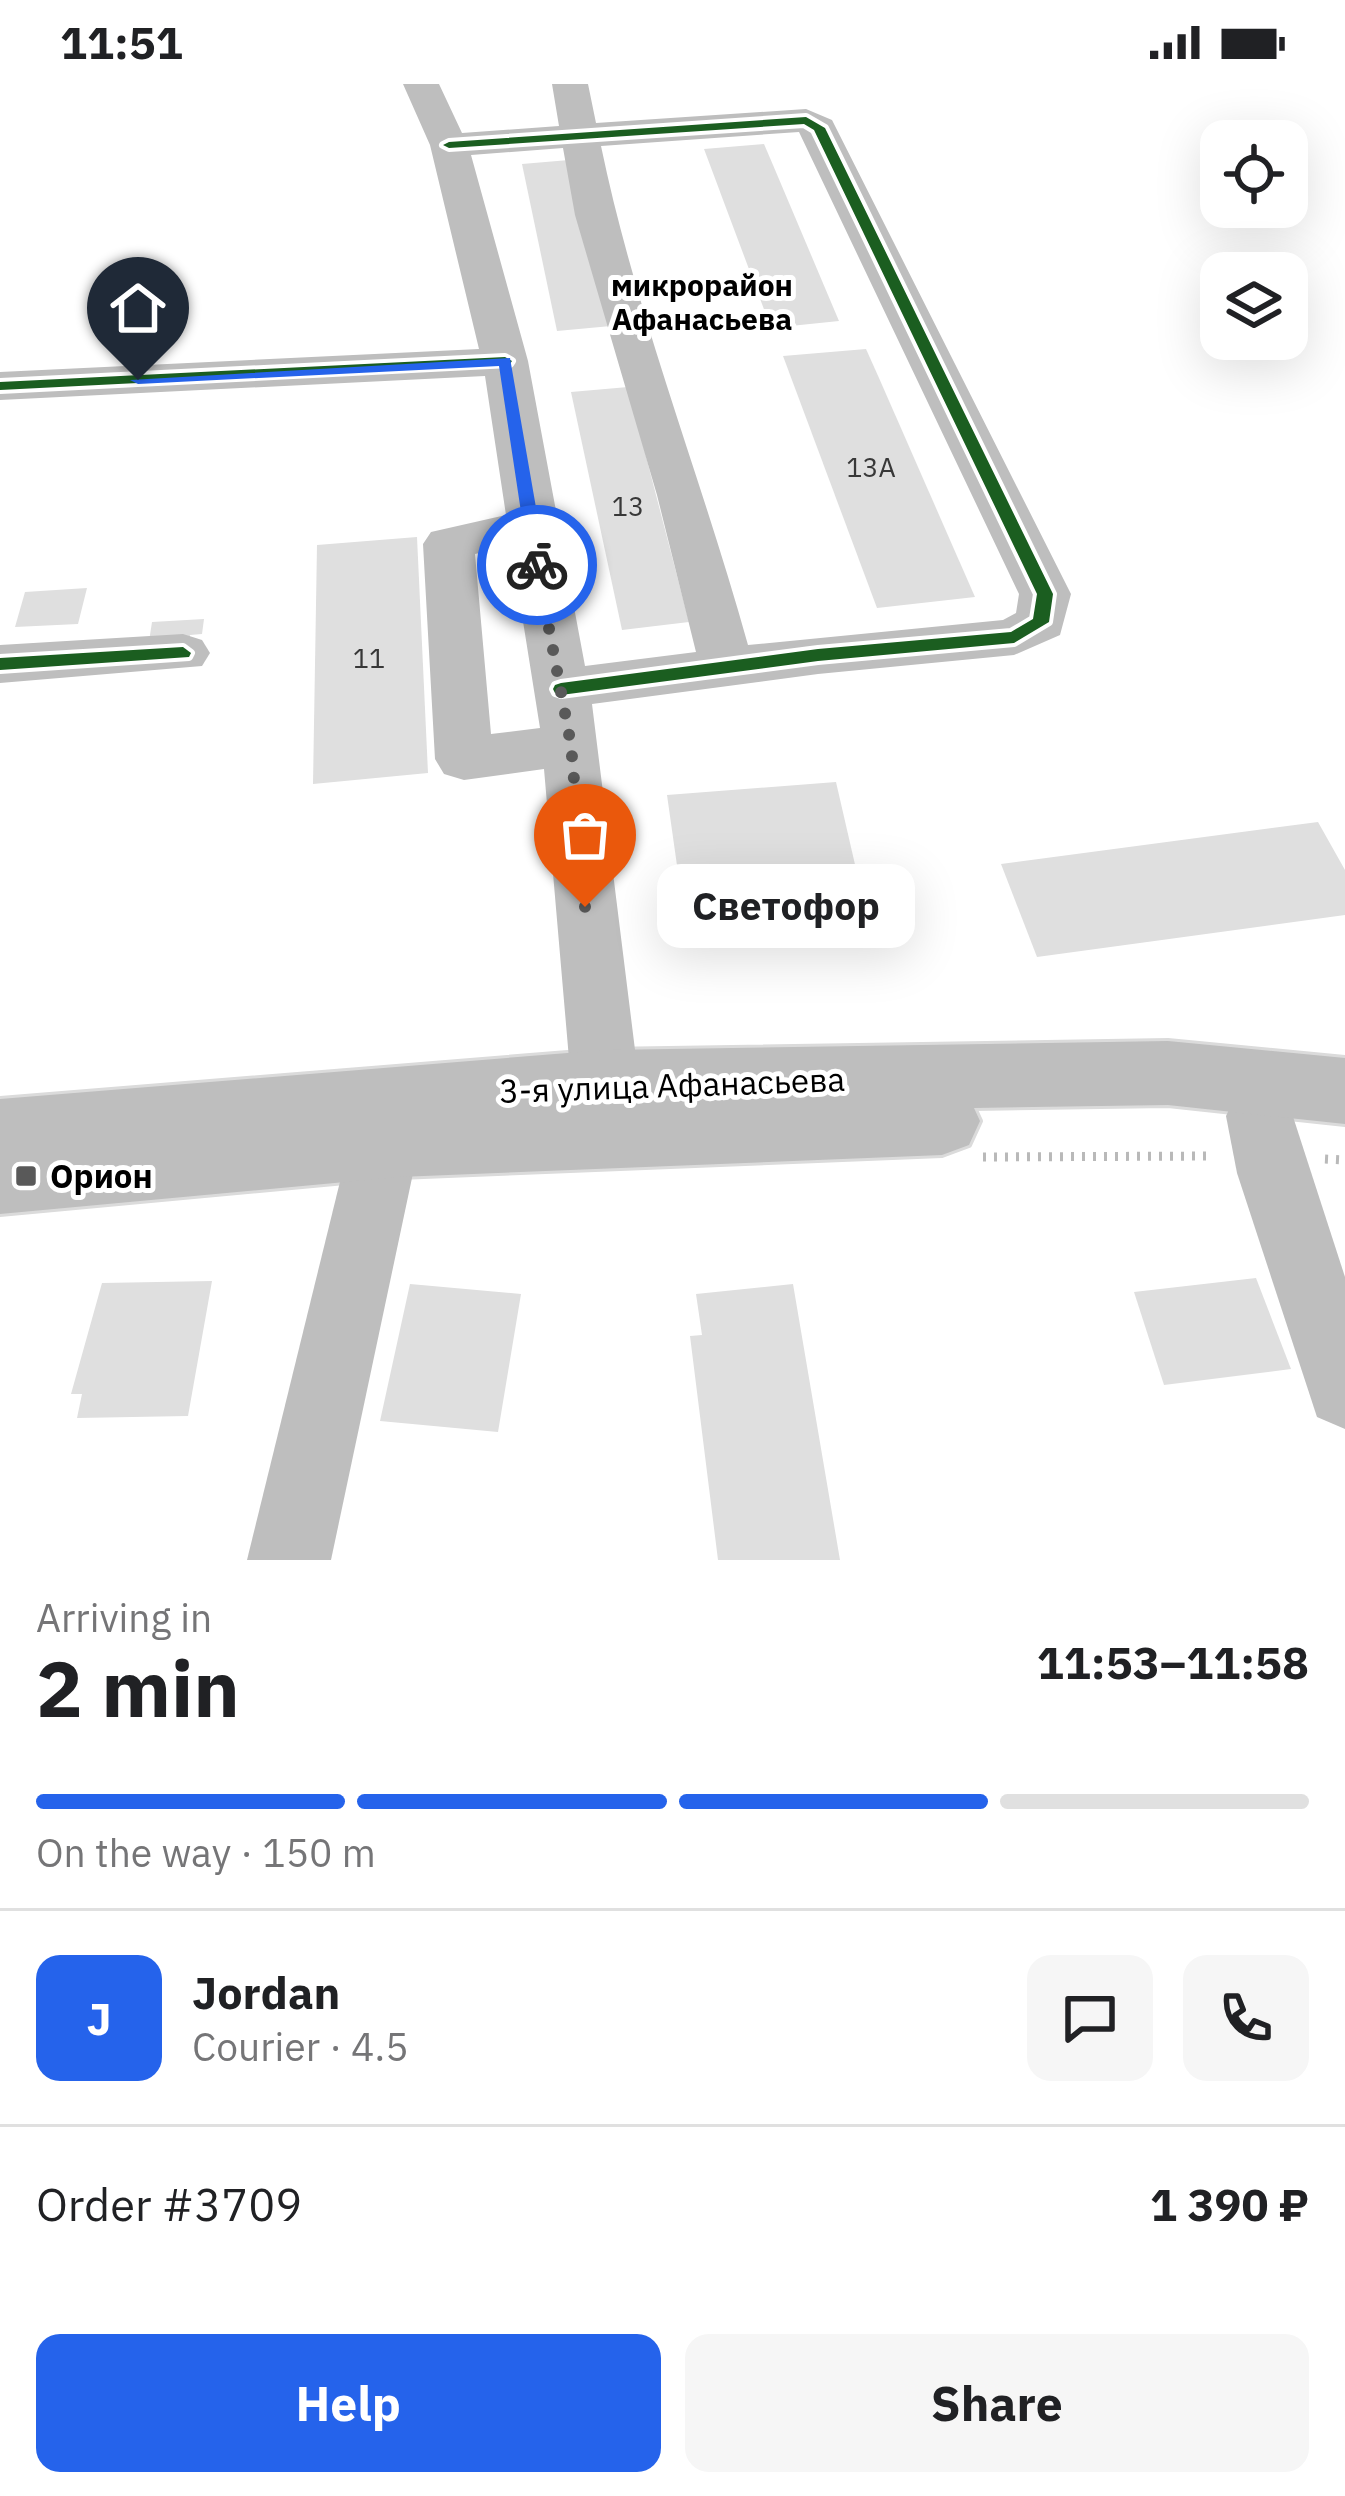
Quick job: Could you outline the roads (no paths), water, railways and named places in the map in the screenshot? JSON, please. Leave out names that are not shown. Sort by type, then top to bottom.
[{"type":"main road","name":"3-я улица Афанасьева","points":[[0,1133],[604,1082],[1168,1073],[1345,1091]]},
{"type":"main road","name":"3-я улица Афанасьева","points":[[0,1179],[384,1145],[1178,1112],[1345,1120]]},
{"type":"street","points":[[421,84],[449,146],[505,361],[571,745],[604,1082]]},
{"type":"street","points":[[570,84],[576,137],[727,668]]},
{"type":"street","points":[[449,146],[806,119],[819,128],[1045,594],[1041,622],[1014,638],[561,689]]},
{"type":"street","points":[[0,386],[505,361]]},
{"type":"street","points":[[530,526],[448,544],[464,759],[571,745]]},
{"type":"street","points":[[0,664],[183,652]]},
{"type":"street","points":[[1262,1116],[1273,1173],[1345,1390]]},
{"type":"street","points":[[290,1560],[384,1145]]},
{"type":"place","name":"Светофор","points":[[585,907]]},
{"type":"place","name":"Орион","points":[[26,1176]]},
{"type":"district","name":"микрорайон Афанасьева","points":[[702,303]]}]
